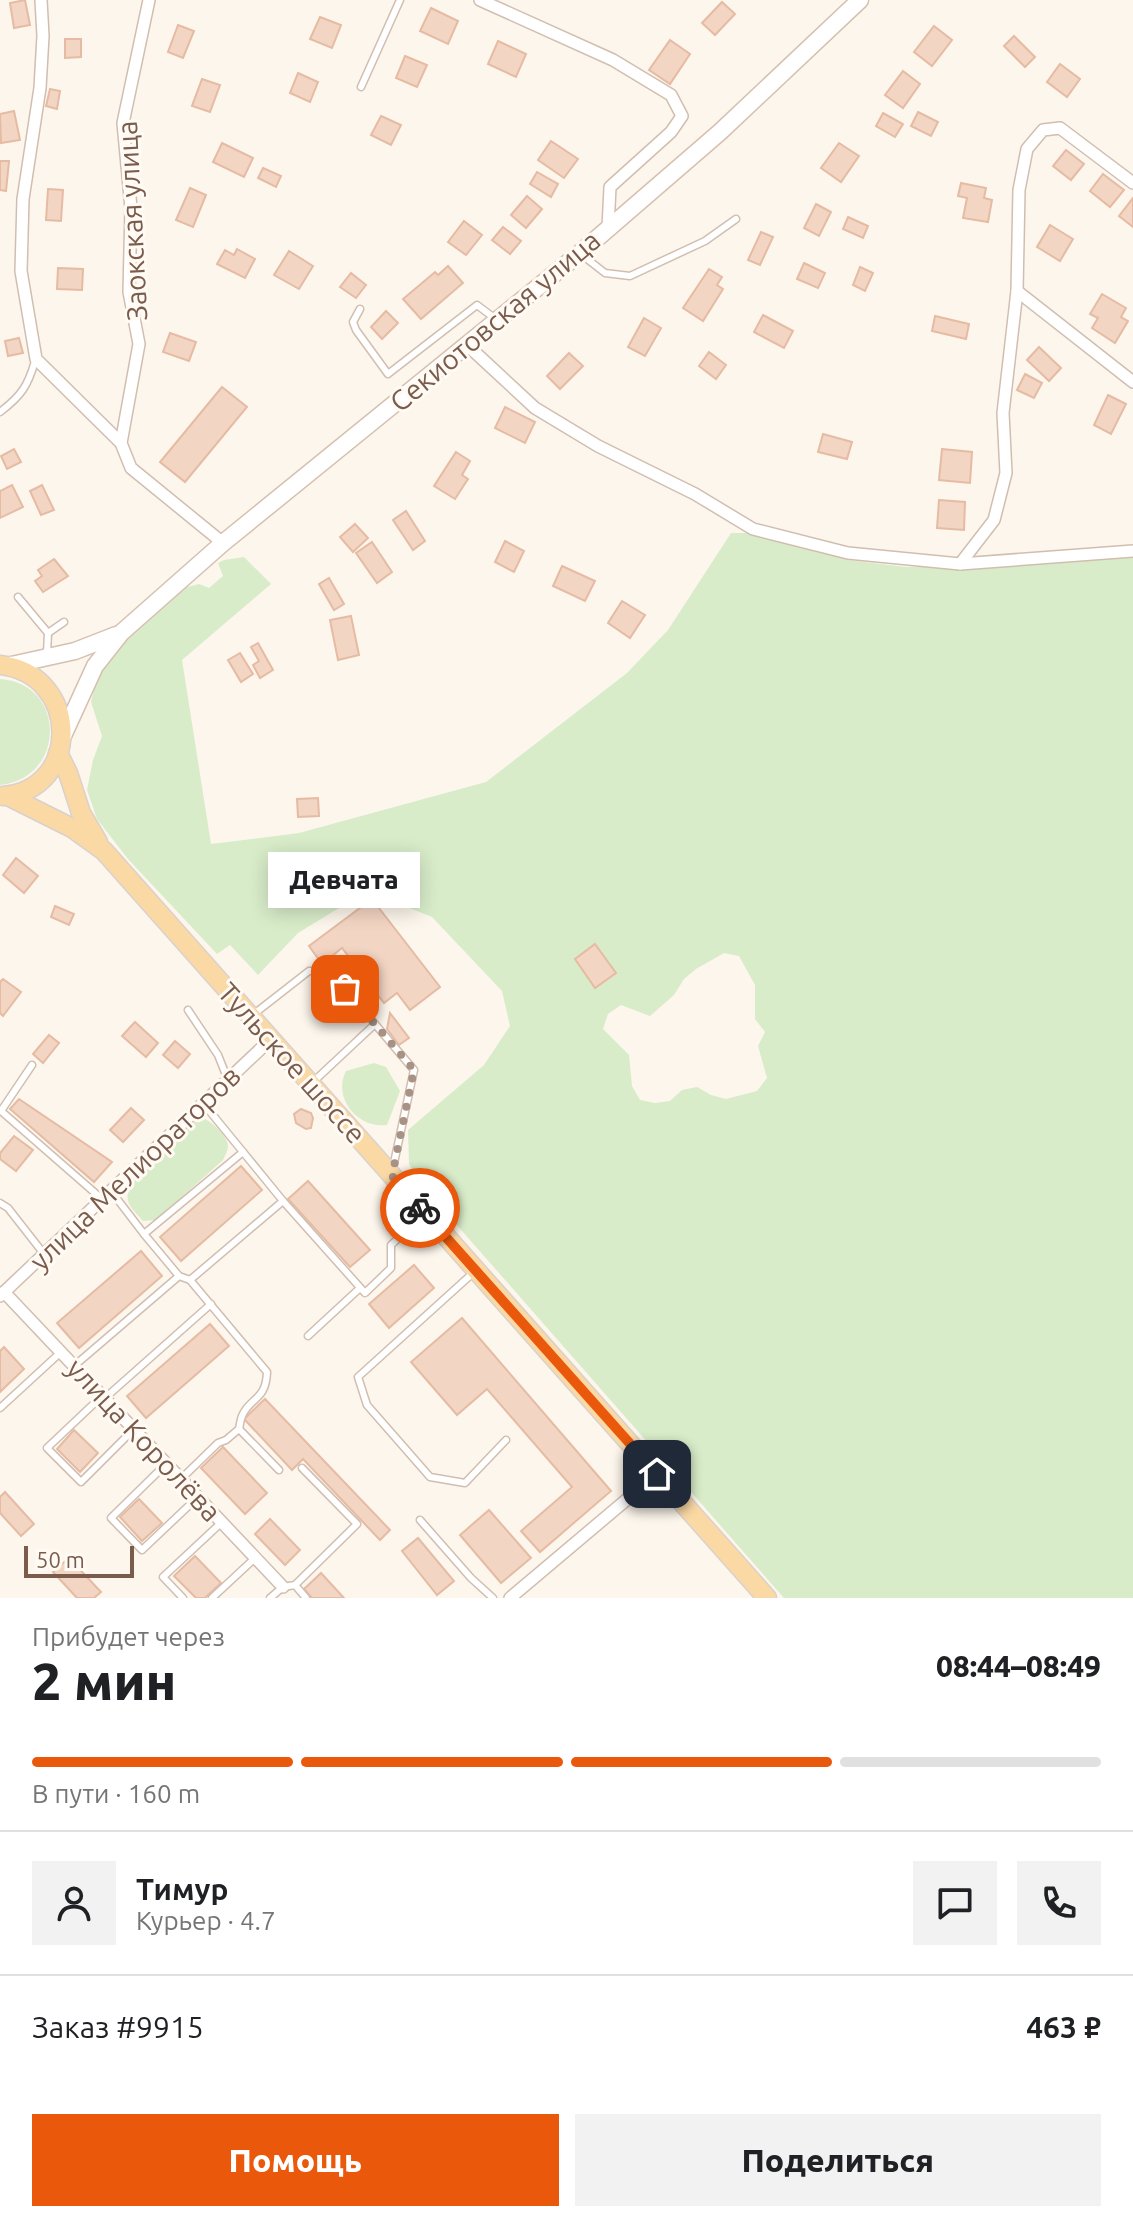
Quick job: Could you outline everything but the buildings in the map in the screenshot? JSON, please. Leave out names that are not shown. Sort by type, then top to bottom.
[{"type":"main road","name":"Секиотовская улица","points":[[121,633],[223,543],[580,253],[720,132],[860,0]]},
{"type":"main road","points":[[4,666],[75,651],[121,633]]},
{"type":"main road","points":[[4,796],[19,793],[39,782],[54,764],[95,666],[121,633]]},
{"type":"main road","points":[[4,666],[28,673],[52,696],[61,716],[60,746],[81,813],[104,851]]},
{"type":"main road","points":[[4,796],[72,828],[104,851]]},
{"type":"main road","name":"Тульское шоссе","points":[[104,851],[767,1598]]},
{"type":"street","points":[[41,0],[43,36],[40,88],[23,199],[21,271],[36,359],[121,443],[131,468],[223,543]]},
{"type":"street","name":"Заокская улица","points":[[121,443],[139,344],[129,292],[131,208],[123,123],[149,0]]},
{"type":"street","points":[[480,0],[613,60],[671,95],[682,116],[671,132],[610,187],[608,228]]},
{"type":"street","points":[[960,564],[994,520],[1006,473],[1003,413],[1017,291],[1019,190],[1027,149],[1043,130],[1060,128],[1133,183]]},
{"type":"street","points":[[1017,291],[1133,382]]},
{"type":"street","points":[[466,344],[535,408],[598,446],[695,494],[753,529],[848,553],[960,564],[1133,551]]},
{"type":"street","name":"улица Мелиораторов","points":[[2,1294],[271,1039]]},
{"type":"street","name":"улица Королёва","points":[[2,1294],[61,1352],[255,1558],[289,1586]]},
{"type":"street","points":[[510,1598],[657,1474]]},
{"type":"lane","points":[[361,87],[400,0]]},
{"type":"lane","points":[[580,253],[605,273],[630,276],[705,241],[736,219]]},
{"type":"lane","points":[[360,309],[353,322],[356,330],[388,374],[477,305],[497,320]]},
{"type":"lane","points":[[0,412],[17,400],[30,378],[36,359]]},
{"type":"lane","points":[[18,597],[48,633],[47,657]]},
{"type":"lane","points":[[48,633],[64,622]]},
{"type":"lane","points":[[251,1017],[309,971],[330,971],[414,1070],[392,1176]]},
{"type":"lane","points":[[188,1010],[218,1055],[228,1080]]},
{"type":"lane","points":[[311,1084],[375,1024]]},
{"type":"lane","points":[[32,1065],[1,1111],[106,1195],[179,1276],[190,1280],[267,1372],[266,1385],[259,1398],[243,1414],[239,1429],[218,1443],[181,1479]]},
{"type":"lane","points":[[203,1103],[283,1201],[365,1293],[391,1268],[391,1245],[426,1214]]},
{"type":"lane","points":[[144,1234],[243,1152]]},
{"type":"lane","points":[[190,1280],[283,1201]]},
{"type":"lane","points":[[0,1203],[8,1208],[44,1254]]},
{"type":"lane","points":[[476,1270],[358,1377],[367,1405],[430,1477],[465,1483],[506,1440]]},
{"type":"lane","points":[[74,1366],[179,1276]]},
{"type":"lane","points":[[308,1336],[360,1288]]},
{"type":"lane","points":[[134,1429],[81,1482],[47,1448],[211,1304]]},
{"type":"lane","points":[[0,1408],[61,1352]]},
{"type":"lane","points":[[239,1429],[279,1470]]},
{"type":"lane","points":[[166,1464],[111,1518],[142,1550],[198,1497]]},
{"type":"lane","points":[[270,1598],[289,1586],[357,1524],[302,1468]]},
{"type":"lane","points":[[420,1520],[493,1598]]},
{"type":"lane","points":[[183,1598],[163,1577],[222,1522]]},
{"type":"lane","points":[[212,1598],[255,1558]]},
{"type":"lane","points":[[289,1586],[306,1598]]},
{"type":"green space","points":[[731,533],[752,533],[848,560],[906,567],[1133,557],[1133,1598],[784,1598],[427,1191],[409,1164],[408,1130],[484,1065],[510,1026],[502,991],[432,917],[367,891],[298,933],[258,975],[230,945],[217,954],[128,859],[97,819],[87,790],[102,736],[91,702],[97,677],[141,620],[184,588],[199,584],[209,588],[223,576],[218,563],[224,560],[244,557],[271,584],[182,660],[211,844],[299,833],[486,782],[627,673],[668,630]],"holes":[[[724,953],[739,956],[755,985],[755,1019],[765,1032],[758,1046],[767,1078],[757,1091],[726,1099],[697,1087],[682,1090],[670,1101],[655,1103],[640,1100],[632,1086],[629,1055],[603,1029],[608,1014],[621,1005],[650,1016],[674,995],[684,979],[696,969]]]},
{"type":"green space","points":[[0,679],[22,684],[37,696],[47,712],[50,731],[47,749],[38,766],[22,779],[0,785]]},
{"type":"green space","points":[[374,1063],[386,1067],[400,1091],[387,1125],[376,1125],[358,1117],[350,1110],[342,1091],[346,1071]]},
{"type":"green space","points":[[198,1116],[212,1123],[225,1137],[228,1146],[223,1160],[156,1220],[143,1221],[128,1201],[130,1185]]},
{"type":"way so far","points":[[345,989],[414,1070],[392,1176],[420,1208]]},
{"type":"place","name":"Девчата","points":[[345,989]]},
{"type":"route","points":[[420,1208],[657,1474]]}]
